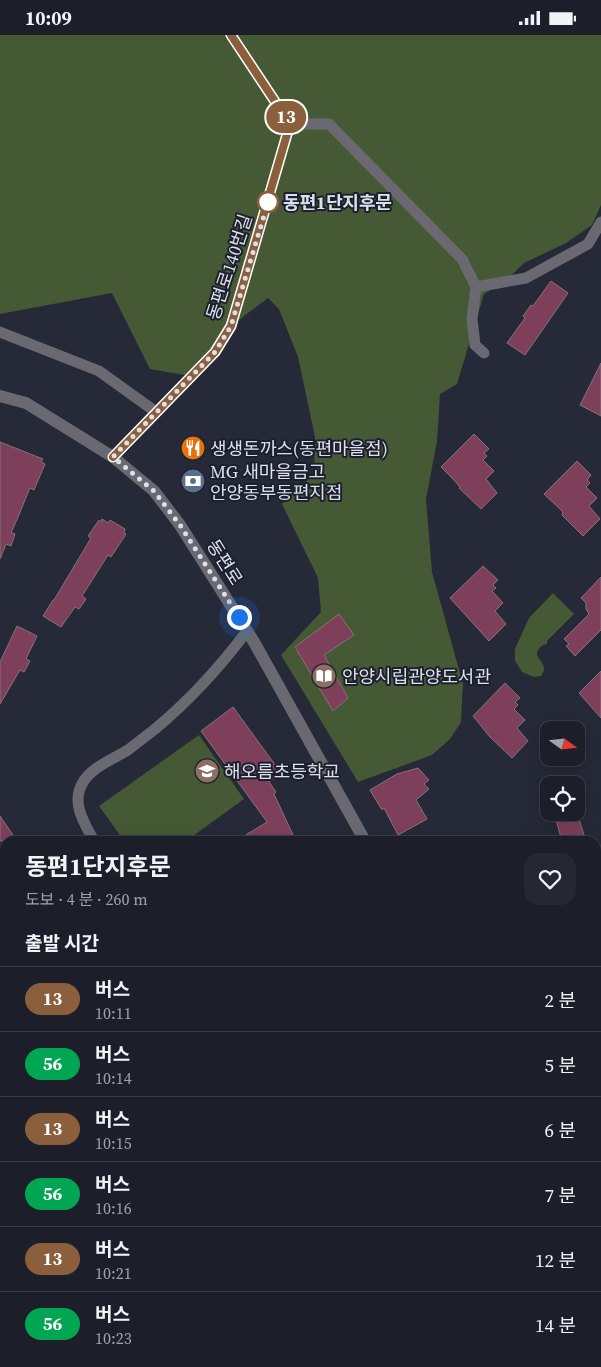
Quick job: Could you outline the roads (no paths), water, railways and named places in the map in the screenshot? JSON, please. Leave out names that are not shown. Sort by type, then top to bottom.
[{"type":"street","points":[[231,35],[290,124],[328,124],[462,259],[476,287],[472,319],[475,345],[484,353]]},
{"type":"street","name":"동편로140번길","points":[[113,457],[215,352],[231,326],[290,124]]},
{"type":"street","points":[[476,287],[526,278],[588,244],[601,222]]},
{"type":"street","points":[[0,332],[99,371],[156,413]]},
{"type":"street","name":"동편로","points":[[0,396],[26,403],[113,457],[154,491],[180,525],[247,631],[362,836]]},
{"type":"street","points":[[92,836],[79,811],[77,801],[82,784],[92,773],[130,748],[178,709],[224,661],[247,631]]},
{"type":"place","name":"동편1단지후문","points":[[268,202]]},
{"type":"place","name":"생생돈까스(동편마을점)","points":[[193,448]]},
{"type":"place","name":"MG 새마을금고 안양동부동편지점","points":[[193,481]]},
{"type":"place","name":"안양시립관양도서관","points":[[324,676]]},
{"type":"place","name":"해오름초등학교","points":[[207,771]]}]
